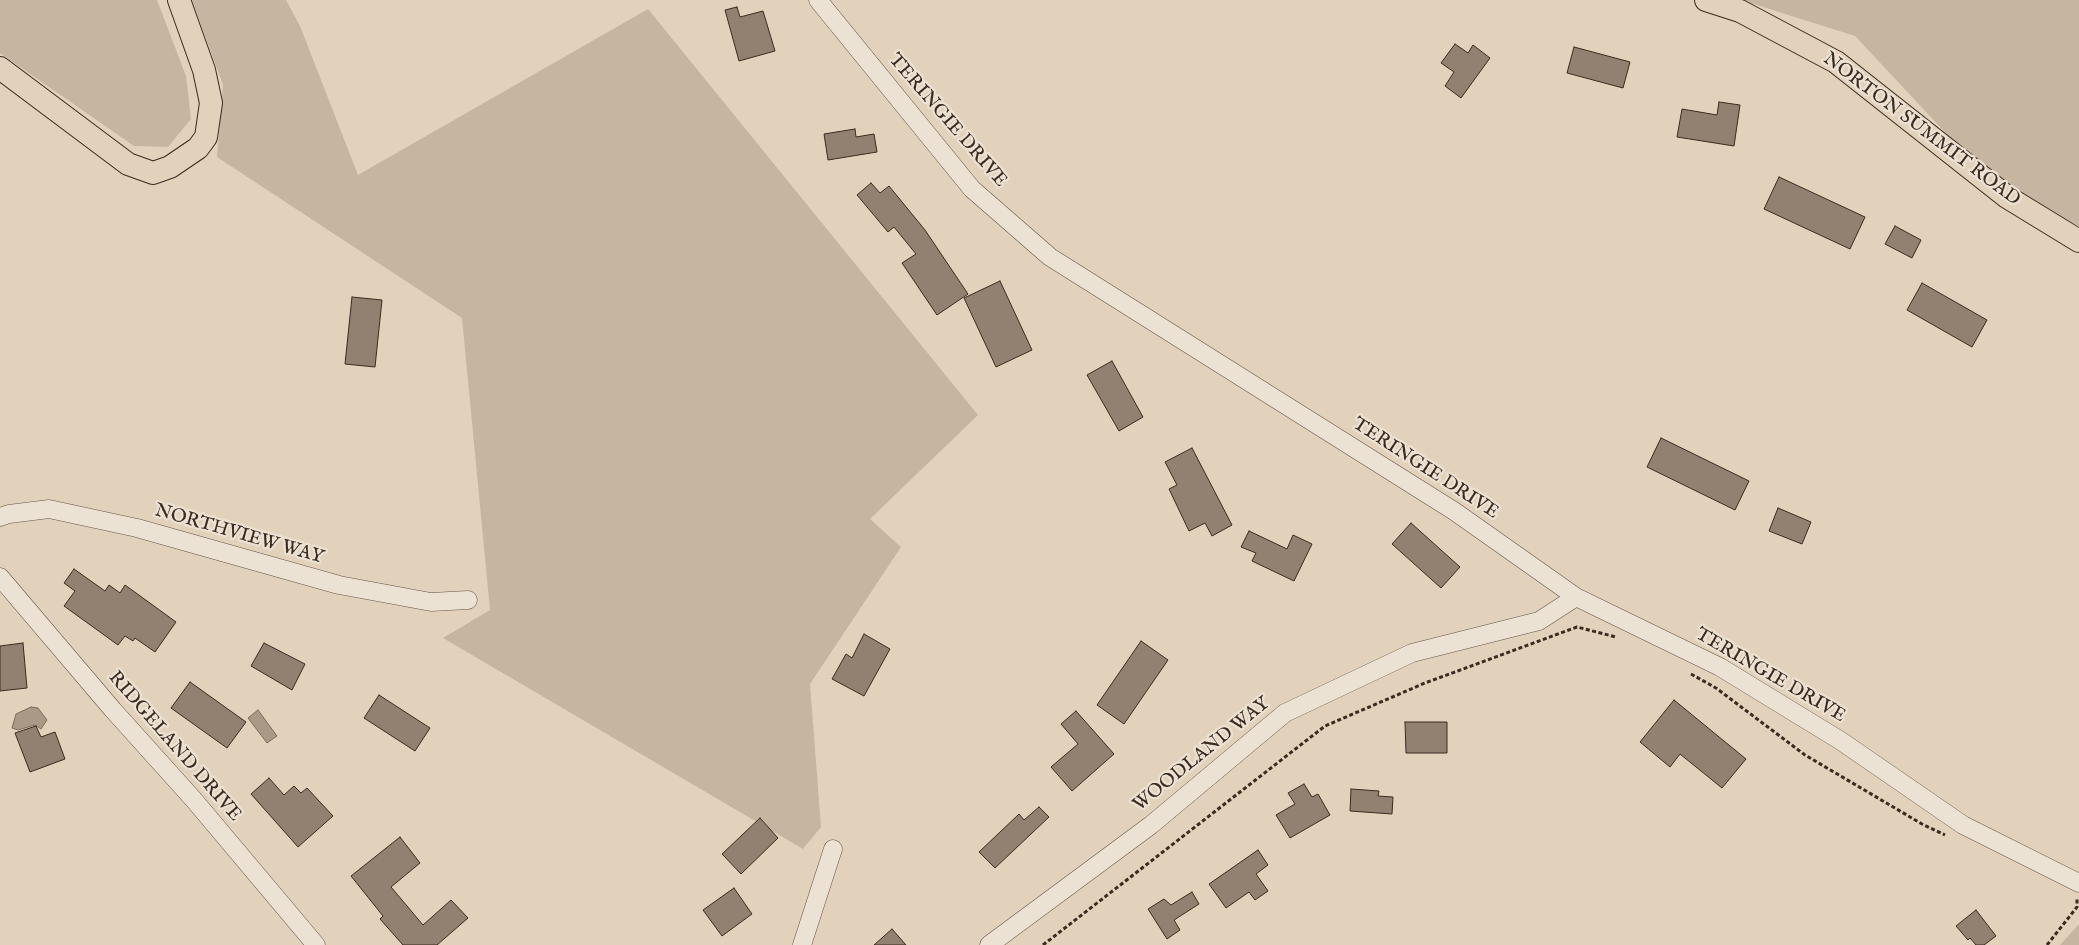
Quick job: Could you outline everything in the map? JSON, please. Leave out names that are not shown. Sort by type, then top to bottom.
[{"type":"main road","points":[[0,68],[128,164],[161,170],[198,148],[206,137],[211,103],[204,70],[180,0]]},
{"type":"main road","name":"NORTON SUMMIT ROAD","points":[[1706,0],[1740,11],[1836,62],[2007,197],[2079,241]]},
{"type":"street","name":"TERINGIE DRIVE","points":[[818,0],[972,189],[1050,257],[1454,511],[1576,597],[1720,667],[1841,742],[1964,824],[2078,883]]},
{"type":"street","name":"NORTHVIEW WAY","points":[[0,518],[9,514],[49,509],[136,528],[339,585],[431,602],[468,600]]},
{"type":"street","name":"RIDGELAND DRIVE","points":[[0,577],[112,710],[194,800],[316,945]]},
{"type":"street","name":"WOODLAND WAY","points":[[989,945],[1151,825],[1284,714],[1412,654],[1539,621],[1576,597]]},
{"type":"street","points":[[802,945],[832,849]]},
{"type":"path","points":[[1043,945],[1325,726],[1425,684],[1577,628],[1620,638]]},
{"type":"path","points":[[1684,670],[1716,688],[1805,755],[1922,824],[1949,837]]},
{"type":"path","points":[[2046,945],[2077,907],[2078,883]]},
{"type":"shaded area","points":[[0,0],[157,0],[186,76],[191,119],[168,147],[134,146],[0,53]]},
{"type":"shaded area","points":[[192,0],[286,0],[300,26],[358,175],[648,9],[978,415],[870,519],[901,547],[810,684],[821,827],[803,849],[443,638],[490,610],[462,318],[217,157],[223,85]]},
{"type":"shaded area","points":[[1741,0],[2079,0],[2079,226],[2026,199],[1957,145],[1855,36]]},
{"type":"shaded area","points":[[31,707],[38,708],[47,720],[41,729],[35,725],[18,730],[12,728],[16,714]]},
{"type":"shaded area","points":[[258,710],[277,736],[267,743],[248,718]]},
{"type":"shaded area","points":[[2079,924],[2079,945],[2060,945]]},
{"type":"building","points":[[737,7],[740,17],[763,11],[775,51],[739,61],[725,10]]},
{"type":"building","points":[[1455,44],[1468,53],[1473,45],[1490,58],[1461,98],[1445,86],[1454,72],[1441,63]]},
{"type":"building","points":[[1574,47],[1630,62],[1623,88],[1567,73]]},
{"type":"building","points":[[1719,102],[1740,105],[1734,146],[1677,137],[1682,109],[1717,115]]},
{"type":"building","points":[[855,129],[856,137],[874,134],[877,152],[828,160],[824,134]]},
{"type":"building","points":[[1779,177],[1865,217],[1850,249],[1764,209]]},
{"type":"building","points":[[871,183],[880,193],[889,186],[925,230],[968,294],[937,315],[902,263],[916,254],[894,227],[888,232],[857,195]]},
{"type":"building","points":[[1895,226],[1921,240],[1912,258],[1885,244]]},
{"type":"building","points":[[1000,281],[1032,350],[996,367],[964,298]]},
{"type":"building","points":[[1922,283],[1987,320],[1972,347],[1907,310]]},
{"type":"building","points":[[352,297],[382,300],[375,367],[345,364]]},
{"type":"building","points":[[1112,361],[1143,417],[1119,431],[1087,375]]},
{"type":"building","points":[[1661,438],[1749,481],[1735,510],[1647,467]]},
{"type":"building","points":[[1192,448],[1232,525],[1212,536],[1205,523],[1189,531],[1169,489],[1177,485],[1165,462]]},
{"type":"building","points":[[1778,508],[1811,522],[1802,544],[1769,531]]},
{"type":"building","points":[[1411,523],[1460,567],[1441,588],[1392,544]]},
{"type":"building","points":[[1249,531],[1287,549],[1293,535],[1312,544],[1294,581],[1252,561],[1256,553],[1241,547]]},
{"type":"building","points":[[74,569],[105,591],[109,585],[120,593],[125,585],[176,622],[155,652],[135,638],[133,641],[125,636],[118,645],[64,606],[75,591],[64,583]]},
{"type":"building","points":[[864,634],[890,649],[864,696],[832,679],[846,654],[852,658]]},
{"type":"building","points":[[1141,641],[1168,660],[1124,724],[1097,705]]},
{"type":"building","points":[[23,643],[27,688],[0,691],[0,646]]},
{"type":"building","points":[[264,643],[305,664],[292,690],[251,666]]},
{"type":"building","points":[[190,682],[246,722],[227,748],[171,708]]},
{"type":"building","points":[[379,695],[430,728],[415,751],[364,718]]},
{"type":"building","points":[[1674,700],[1746,759],[1722,788],[1680,754],[1670,767],[1640,742]]},
{"type":"building","points":[[1076,711],[1114,754],[1072,791],[1051,767],[1078,744],[1061,724]]},
{"type":"building","points":[[1405,722],[1447,722],[1447,753],[1406,753]]},
{"type":"building","points":[[36,726],[41,737],[55,732],[65,759],[30,772],[15,733]]},
{"type":"building","points":[[269,778],[284,795],[294,786],[301,793],[307,788],[333,816],[298,847],[251,794]]},
{"type":"building","points":[[1304,784],[1312,797],[1318,794],[1330,815],[1290,838],[1276,815],[1295,804],[1288,793]]},
{"type":"building","points":[[1351,789],[1379,791],[1378,796],[1393,797],[1392,814],[1350,811]]},
{"type":"building","points":[[1039,807],[1049,817],[995,868],[979,852],[1019,814],[1024,820]]},
{"type":"building","points":[[760,818],[778,838],[741,874],[722,854]]},
{"type":"building","points":[[400,837],[420,863],[391,887],[423,925],[451,900],[468,918],[437,945],[403,945],[380,919],[383,916],[351,876]]},
{"type":"building","points":[[1258,850],[1268,865],[1256,874],[1268,891],[1255,900],[1249,892],[1226,908],[1209,884]]},
{"type":"building","points":[[734,888],[752,914],[722,936],[703,910]]},
{"type":"building","points":[[1192,892],[1199,904],[1174,920],[1180,930],[1167,939],[1148,909],[1164,899],[1171,905]]},
{"type":"building","points":[[1976,910],[1996,936],[1984,945],[1976,945],[1970,938],[1968,940],[1956,926]]},
{"type":"building","points":[[892,929],[906,945],[874,945]]}]
